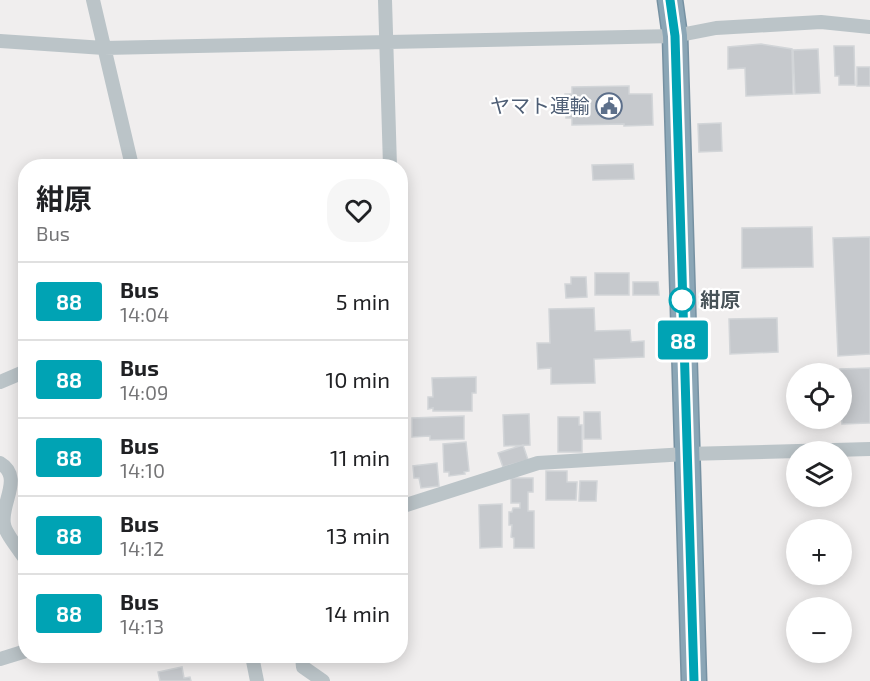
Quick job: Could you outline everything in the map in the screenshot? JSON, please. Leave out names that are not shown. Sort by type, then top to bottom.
[{"type":"highway","points":[[670,0],[675,36],[694,681]]},
{"type":"street","points":[[93,0],[130,159]]},
{"type":"street","points":[[385,0],[390,159]]},
{"type":"street","points":[[0,41],[104,48],[675,36],[716,28],[821,22],[870,27]]},
{"type":"street","points":[[0,382],[18,374]]},
{"type":"street","points":[[408,504],[538,463],[686,454],[870,449]]},
{"type":"street","points":[[0,463],[10,474],[11,483],[4,509],[3,525],[18,548]]},
{"type":"street","points":[[0,659],[18,653]]},
{"type":"street","points":[[253,663],[257,681]]},
{"type":"street","points":[[303,663],[303,667],[322,681]]},
{"type":"building","points":[[761,44],[792,49],[793,94],[746,96],[745,68],[728,69],[728,47]]},
{"type":"building","points":[[834,46],[854,46],[855,85],[839,85],[839,76],[835,76]]},
{"type":"building","points":[[818,49],[820,93],[795,94],[793,50]]},
{"type":"building","points":[[857,67],[870,67],[870,86],[857,86]]},
{"type":"building","name":"ヤマト運輸","points":[[629,86],[629,94],[652,94],[653,125],[572,125],[572,118],[566,118],[565,94],[572,94],[572,87]]},
{"type":"building","points":[[721,123],[722,151],[699,152],[698,124]]},
{"type":"building","points":[[633,164],[634,179],[593,180],[592,165]]},
{"type":"building","points":[[812,227],[813,267],[742,268],[742,228]]},
{"type":"building","points":[[870,237],[870,354],[838,356],[833,238]]},
{"type":"building","points":[[595,273],[629,273],[629,295],[595,295]]},
{"type":"building","points":[[571,277],[586,277],[587,297],[566,298],[565,284],[571,284]]},
{"type":"building","points":[[633,282],[658,282],[659,295],[633,295]]},
{"type":"building","points":[[594,308],[595,331],[630,330],[631,342],[644,341],[644,357],[594,359],[595,383],[551,384],[551,368],[538,369],[537,343],[550,343],[549,309]]},
{"type":"building","points":[[777,318],[778,352],[730,354],[729,319]]},
{"type":"building","points":[[870,368],[870,423],[852,424],[852,369]]},
{"type":"building","points":[[476,377],[476,393],[472,393],[472,411],[428,409],[428,397],[433,397],[432,378]]},
{"type":"building","points":[[584,412],[600,412],[601,439],[584,439]]},
{"type":"building","points":[[529,414],[530,445],[504,446],[503,415]]},
{"type":"building","points":[[464,416],[464,439],[430,440],[430,436],[412,437],[412,418]]},
{"type":"building","points":[[558,417],[579,417],[579,425],[582,425],[582,452],[558,452]]},
{"type":"building","points":[[466,442],[469,471],[464,472],[465,474],[449,476],[449,472],[444,472],[443,444]]},
{"type":"building","points":[[523,445],[528,460],[503,467],[498,453]]},
{"type":"building","points":[[437,463],[439,486],[421,488],[419,478],[414,478],[413,466]]},
{"type":"building","points":[[546,471],[567,471],[567,482],[577,482],[576,500],[546,500]]},
{"type":"building","points":[[511,478],[533,478],[533,492],[528,492],[528,511],[534,511],[534,548],[514,548],[509,512],[512,512],[513,508],[520,508],[520,503],[511,503]]},
{"type":"building","points":[[580,481],[597,481],[596,501],[579,501]]},
{"type":"building","points":[[502,504],[502,547],[480,548],[479,505]]},
{"type":"building","points":[[182,667],[184,678],[190,677],[191,681],[160,681],[158,672]]},
{"type":"bus line","name":"88","points":[[670,0],[675,36],[694,681]]},
{"type":"place","name":"ヤマト運輸","points":[[609,106]]},
{"type":"place","name":"紺原","points":[[682,300]]}]
